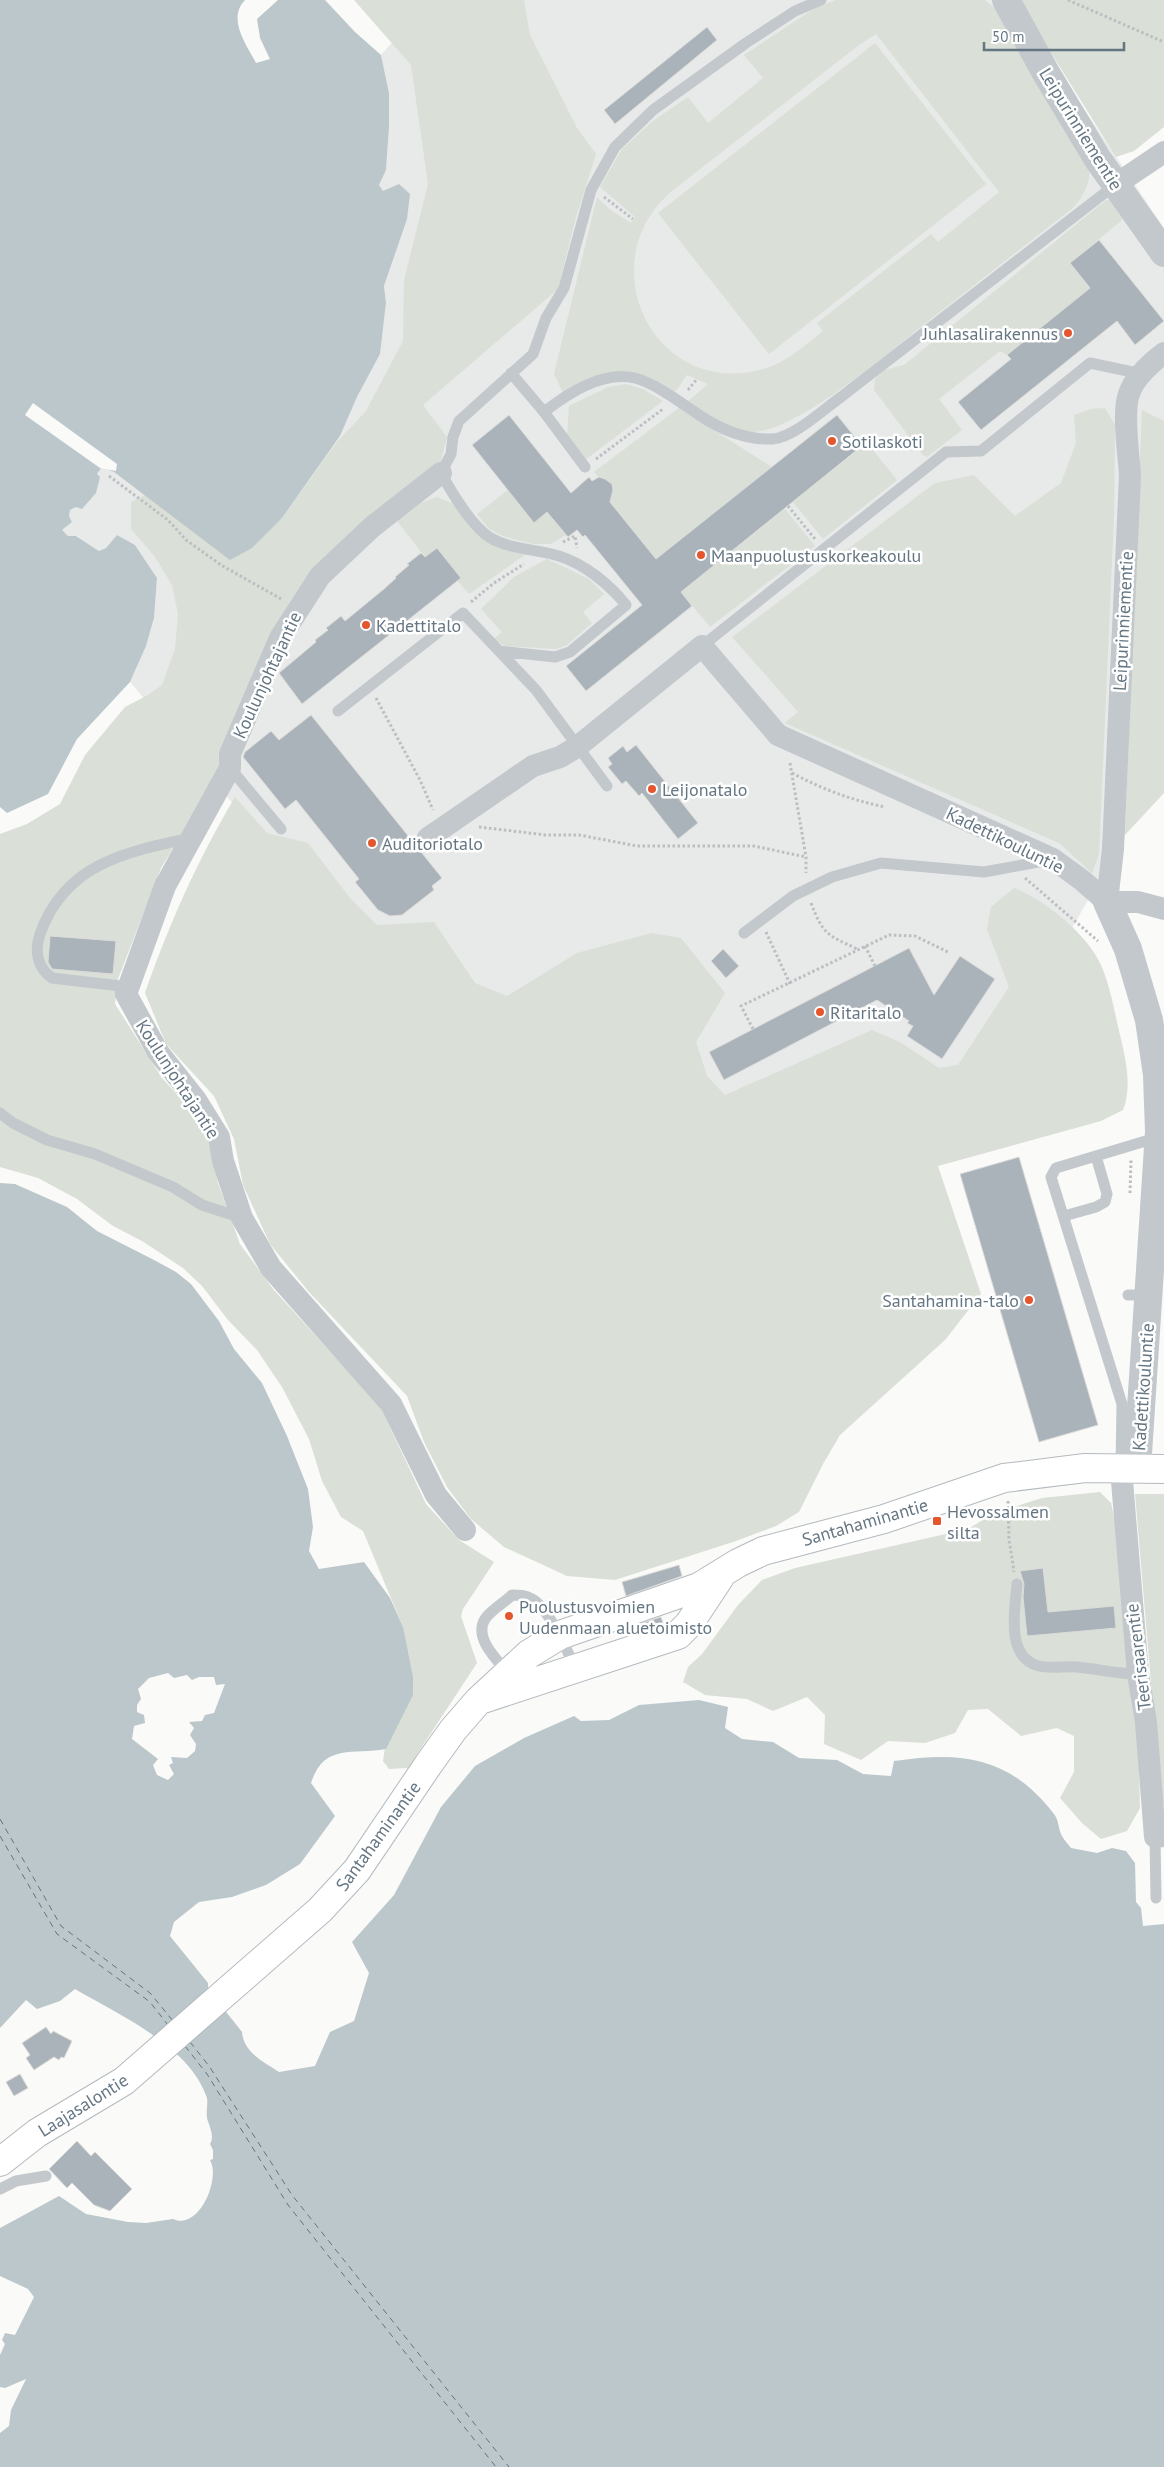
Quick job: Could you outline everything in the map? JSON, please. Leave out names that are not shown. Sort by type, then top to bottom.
[{"type":"main road","name":"Santahaminantie","points":[[513,1680],[529,1654],[560,1635],[680,1594],[721,1576],[738,1563],[763,1551],[884,1519],[1004,1478],[1085,1468],[1164,1470]]},
{"type":"main road","name":"Santahaminantie","points":[[166,2046],[331,1900],[357,1870],[428,1765],[479,1700],[513,1680],[575,1669],[678,1635],[689,1624],[721,1576]]},
{"type":"main road","name":"Laajasalontie","points":[[0,2162],[37,2133],[124,2081],[166,2046]]},
{"type":"street","name":"Leipurinniementie","points":[[1006,0],[1046,73],[1114,185],[1164,253]]},
{"type":"street","points":[[1114,185],[1164,152]]},
{"type":"street","name":"Leipurinniementie","points":[[1107,902],[1113,849],[1130,476],[1127,425],[1128,394],[1142,374],[1164,353]]},
{"type":"street","name":"Koulunjohtajantie","points":[[441,473],[372,527],[320,576],[297,609],[280,638],[258,687],[230,754],[230,768],[165,886],[126,994],[158,1052],[196,1100],[219,1137],[223,1161],[242,1218],[271,1268],[392,1404],[436,1495],[465,1530]]},
{"type":"street","points":[[432,835],[534,766],[560,757],[577,747],[702,646]]},
{"type":"street","name":"Kadettikouluntie","points":[[702,646],[778,735],[1053,860],[1083,880],[1107,902],[1128,949],[1149,1020],[1157,1075],[1159,1137],[1139,1295],[1129,1469]]},
{"type":"street","points":[[1107,902],[1138,902],[1164,909]]},
{"type":"street","name":"Teerisaarentie","points":[[1129,1469],[1138,1674],[1160,1836]]},
{"type":"lane","points":[[499,651],[556,657],[570,652],[626,605],[613,589],[561,556],[508,545],[489,536],[468,515],[441,473],[451,454],[453,437],[460,422],[533,354],[546,318],[564,288],[593,187],[614,147],[653,110],[794,11],[821,0]]},
{"type":"lane","points":[[544,412],[562,398],[591,383],[621,376],[636,378],[721,428],[742,436],[774,439],[797,429],[1114,185]]},
{"type":"lane","points":[[702,646],[946,452],[981,450],[1090,363],[1142,374]]},
{"type":"lane","points":[[511,373],[544,412],[585,467]]},
{"type":"lane","points":[[338,711],[463,613],[536,690],[607,786]]},
{"type":"lane","points":[[230,768],[281,829]]},
{"type":"lane","points":[[129,987],[52,978],[42,970],[37,956],[38,938],[48,912],[59,896],[81,875],[108,861],[146,847],[191,838]]},
{"type":"lane","points":[[744,934],[793,896],[832,876],[881,863],[984,872],[1053,860]]},
{"type":"lane","points":[[0,1113],[13,1123],[47,1140],[95,1154],[173,1188],[202,1205],[242,1218]]},
{"type":"lane","points":[[1129,1469],[1122,1404],[1051,1177],[1056,1168],[1159,1137]]},
{"type":"lane","points":[[1064,1216],[1096,1207],[1104,1202],[1107,1194],[1096,1156]]},
{"type":"lane","points":[[1017,1584],[1014,1625],[1016,1640],[1024,1657],[1038,1666],[1077,1667],[1112,1674],[1138,1674]]},
{"type":"lane","points":[[513,1680],[488,1648],[482,1629],[485,1619],[512,1596],[523,1596],[534,1600],[560,1635],[575,1669]]},
{"type":"lane","points":[[1156,1898],[1160,1836]]},
{"type":"lane","points":[[0,2189],[16,2181],[46,2176]]},
{"type":"path","points":[[1068,0],[1164,42]]},
{"type":"path","points":[[593,187],[633,220]]},
{"type":"path","points":[[585,467],[674,400]]},
{"type":"path","points":[[109,476],[168,520],[186,540],[221,565],[297,609]]},
{"type":"path","points":[[788,506],[823,549]]},
{"type":"path","points":[[463,613],[473,599],[494,583],[542,552],[575,536],[581,568]]},
{"type":"path","points":[[369,686],[420,780],[432,808],[432,835]]},
{"type":"path","points":[[778,735],[792,773],[806,857],[806,890],[818,922],[827,935],[858,950]]},
{"type":"path","points":[[792,773],[825,790],[858,802],[891,808]]},
{"type":"path","points":[[471,826],[546,835],[579,835],[637,846],[754,846],[806,857]]},
{"type":"path","points":[[1012,867],[1095,937],[1104,948]]},
{"type":"path","points":[[761,922],[790,984]]},
{"type":"path","points":[[753,1029],[741,1006],[889,935],[903,934],[915,936],[950,953]]},
{"type":"path","points":[[865,946],[875,966]]},
{"type":"path","points":[[1130,1198],[1132,1145]]},
{"type":"path","points":[[1004,1478],[1008,1494],[1012,1564],[1017,1584]]},
{"type":"shaded area","points":[[0,0],[245,0],[240,7],[238,23],[243,40],[256,63],[270,59],[260,38],[257,19],[278,0],[325,0],[355,32],[381,55],[389,93],[389,127],[386,170],[379,185],[383,191],[399,184],[410,194],[407,219],[384,286],[386,303],[380,354],[357,397],[340,436],[282,518],[252,548],[230,560],[114,472],[102,467],[97,474],[100,477],[96,493],[82,509],[76,507],[70,510],[69,516],[72,522],[62,530],[68,536],[76,536],[99,551],[106,548],[117,535],[135,545],[157,578],[154,618],[146,646],[130,682],[77,739],[48,794],[7,813],[0,807]]},
{"type":"shaded area","points":[[354,0],[524,0],[530,35],[577,128],[596,154],[576,217],[558,289],[423,405],[447,437],[439,468],[316,570],[201,803],[161,868],[118,979],[115,1004],[162,1078],[185,1103],[208,1139],[218,1183],[240,1244],[273,1289],[380,1406],[426,1504],[459,1540],[494,1562],[463,1609],[461,1616],[477,1663],[408,1768],[389,1769],[383,1761],[403,1627],[363,1531],[341,1517],[322,1481],[309,1439],[282,1387],[257,1350],[228,1320],[202,1286],[183,1268],[142,1241],[113,1226],[77,1199],[38,1178],[0,1167],[0,834],[27,824],[60,804],[85,755],[125,707],[162,685],[175,649],[178,614],[172,585],[155,557],[131,529],[131,502],[145,495],[230,559],[282,518],[337,442],[366,411],[403,341],[404,280],[428,184],[411,65]]},
{"type":"shaded area","name":"Maanpuolustuskorkeakoulu","points":[[429,0],[1011,0],[1164,228],[1164,767],[984,1082],[731,1114],[376,973],[130,682],[146,646],[154,618],[157,578],[135,545],[117,535],[106,548],[99,551],[77,536],[68,536],[61,530],[72,522],[69,516],[70,510],[76,507],[102,467],[114,472],[230,559],[282,518],[340,436],[357,397],[380,354],[386,303],[384,286],[392,263],[383,192],[379,185],[386,170],[389,127],[389,93],[381,55]]},
{"type":"shaded area","points":[[836,0],[985,0],[1000,13],[1090,169],[1087,185],[1081,198],[1074,207],[847,385],[795,418],[772,428],[752,432],[735,429],[687,402],[708,384],[687,375],[675,392],[643,375],[619,371],[595,378],[563,393],[554,374],[597,197],[609,209],[631,223],[635,217],[600,187],[622,149],[653,121],[688,97],[708,123],[763,78],[744,55],[815,8]],"holes":[[[876,34],[999,192],[938,242],[931,234],[817,323],[823,331],[787,358],[763,369],[725,373],[692,365],[665,346],[646,319],[635,288],[635,254],[647,221],[672,191],[859,45]]]},
{"type":"shaded area","points":[[1018,0],[1164,0],[1164,127],[1134,151],[1116,157]]},
{"type":"shaded area","points":[[875,43],[986,184],[769,354],[658,213]]},
{"type":"shaded area","points":[[1106,200],[1112,201],[1124,210],[1122,220],[1070,263],[1090,288],[1007,355],[1000,351],[939,399],[962,430],[927,457],[923,455],[874,390],[875,379],[884,370],[904,365]]},
{"type":"shaded area","points":[[626,384],[643,389],[663,401],[585,460],[567,437],[569,406],[608,387]]},
{"type":"shaded area","points":[[679,408],[772,467],[670,549],[659,564],[608,499],[613,490],[612,484],[594,472]]},
{"type":"shaded area","points":[[1105,408],[1115,425],[1114,516],[1099,854],[1092,873],[1059,843],[785,723],[798,712],[732,637],[935,483],[974,475],[1015,516],[1061,483],[1076,443],[1074,415],[1091,409]]},
{"type":"shaded area","points":[[1142,410],[1164,421],[1164,793],[1125,835]]},
{"type":"shaded area","points":[[867,443],[897,480],[823,539],[793,502]]},
{"type":"shaded area","points":[[508,490],[534,523],[547,512],[566,535],[551,544],[532,544],[503,536],[489,529],[477,514]]},
{"type":"shaded area","points":[[437,497],[454,504],[502,548],[525,555],[469,594],[457,580],[460,577],[437,548],[425,557],[397,521],[418,504]]},
{"type":"shaded area","points":[[785,509],[815,546],[710,627],[681,592]]},
{"type":"shaded area","points":[[547,559],[589,579],[604,594],[583,612],[592,623],[567,645],[556,649],[504,646],[494,639],[502,632],[481,609],[514,577]]},
{"type":"shaded area","points":[[235,797],[267,833],[308,843],[350,898],[377,925],[434,922],[475,983],[507,996],[577,953],[652,933],[681,938],[725,993],[696,1042],[707,1076],[725,1095],[872,1030],[900,1042],[939,1068],[958,1065],[1009,987],[987,929],[991,907],[1014,888],[1038,900],[1064,919],[1086,942],[1101,965],[1110,992],[1123,1047],[1128,1084],[1126,1102],[1123,1110],[1101,1121],[938,1166],[981,1294],[945,1340],[840,1435],[799,1512],[776,1526],[736,1541],[615,1580],[567,1576],[504,1547],[471,1519],[447,1487],[424,1442],[407,1396],[309,1292],[270,1244],[243,1185],[234,1139],[214,1096],[166,1044],[145,993],[185,892],[208,845]]},
{"type":"shaded area","points":[[0,1183],[15,1184],[67,1207],[97,1231],[176,1272],[191,1284],[219,1321],[234,1349],[262,1383],[287,1436],[308,1489],[313,1527],[309,1551],[319,1569],[364,1562],[390,1598],[403,1627],[413,1677],[413,1695],[386,1749],[341,1753],[331,1756],[317,1770],[311,1783],[335,1816],[300,1864],[266,1885],[232,1897],[199,1902],[174,1922],[170,1936],[208,1983],[208,1989],[242,2032],[246,2046],[250,2051],[279,2072],[315,2066],[330,2032],[354,2021],[369,1973],[352,1942],[394,1895],[441,1807],[475,1766],[524,1738],[574,1716],[581,1721],[609,1720],[639,1705],[699,1700],[728,1707],[725,1728],[742,1739],[773,1742],[799,1758],[837,1760],[863,1774],[891,1776],[894,1761],[941,1757],[963,1758],[983,1762],[1002,1769],[1020,1780],[1056,1816],[1062,1836],[1071,1848],[1097,1853],[1112,1848],[1126,1851],[1135,1863],[1136,1902],[1141,1908],[1143,1926],[1164,1924],[1164,2467],[0,2467],[0,2433],[9,2426],[11,2410],[26,2379],[5,2388],[0,2387],[0,2355],[5,2344],[2,2340],[5,2333],[15,2335],[34,2297],[28,2289],[0,2276],[0,2228],[59,2196],[86,2214],[128,2222],[146,2223],[173,2219],[183,2221],[199,2210],[210,2190],[213,2168],[210,2160],[213,2159],[213,2150],[210,2144],[212,2134],[207,2118],[207,2098],[198,2079],[169,2048],[132,2021],[75,1989],[60,2001],[37,2009],[26,2000],[0,2028]],"holes":[[[168,1673],[174,1678],[187,1675],[192,1680],[199,1677],[214,1677],[216,1685],[225,1684],[214,1713],[205,1715],[202,1721],[189,1722],[194,1728],[190,1735],[196,1744],[195,1751],[187,1758],[171,1757],[173,1763],[169,1765],[174,1774],[168,1780],[157,1775],[153,1765],[158,1759],[132,1739],[134,1726],[145,1723],[144,1715],[137,1712],[137,1705],[141,1699],[138,1689],[149,1678]]]},
{"type":"shaded area","points":[[1100,1492],[1111,1503],[1118,1537],[1138,1726],[1140,1808],[1127,1831],[1101,1839],[1082,1823],[1060,1798],[1074,1772],[1074,1736],[1057,1728],[1021,1736],[988,1709],[968,1710],[955,1733],[925,1743],[888,1741],[861,1760],[824,1744],[825,1715],[807,1697],[773,1711],[747,1699],[705,1695],[683,1682],[688,1667],[702,1654],[738,1605],[762,1580],[795,1568],[968,1529],[994,1513],[1042,1498]]},
{"type":"shaded area","points":[[1135,1494],[1164,1494],[1164,1806],[1161,1801]]},
{"type":"pier","points":[[33,403],[117,464],[116,471],[100,468],[25,415]]},
{"type":"building","points":[[707,27],[717,40],[615,124],[604,110]]},
{"type":"building","name":"Juhlasalirakennus","points":[[1099,240],[1164,321],[1135,345],[1117,321],[981,430],[958,402],[1011,359],[1007,355],[1090,288],[1070,263]]},
{"type":"building","points":[[509,415],[571,493],[589,477],[592,481],[599,477],[612,484],[613,490],[610,502],[656,559],[837,415],[862,446],[681,592],[692,606],[586,691],[566,666],[642,605],[585,535],[583,537],[577,530],[568,537],[547,512],[534,523],[472,445]]},
{"type":"building","name":"Kadettitalo","points":[[437,548],[461,578],[302,704],[279,673],[316,642],[315,640],[328,630],[326,628],[341,616],[345,621],[396,578],[409,565],[407,564],[421,553],[425,557]]},
{"type":"building","name":"Auditoriotalo","points":[[311,715],[442,878],[432,886],[434,890],[402,915],[390,916],[378,910],[355,882],[359,879],[296,800],[285,809],[243,757],[245,752],[271,731],[279,740]]},
{"type":"building","name":"Leijonatalo","points":[[636,745],[698,823],[678,839],[642,793],[639,796],[626,781],[622,784],[608,767],[612,764],[608,758],[623,746],[627,752]]},
{"type":"building","points":[[50,936],[116,941],[113,974],[52,969],[48,962]]},
{"type":"building","name":"Ritaritalo","points":[[909,948],[934,995],[960,956],[995,979],[942,1059],[907,1036],[913,1026],[907,1023],[909,1021],[877,1000],[724,1080],[709,1052]]},
{"type":"building","points":[[723,949],[739,966],[726,978],[711,961]]},
{"type":"building","name":"Santahamina-talo","points":[[1019,1157],[1098,1425],[1039,1442],[960,1174]]},
{"type":"building","points":[[679,1565],[682,1576],[626,1596],[622,1582]]},
{"type":"building","points":[[1043,1568],[1048,1612],[1114,1606],[1116,1628],[1027,1636],[1023,1597],[1024,1584],[1020,1571]]},
{"type":"building","points":[[661,1617],[663,1623],[637,1630],[636,1625]]},
{"type":"building","points":[[46,2027],[51,2034],[53,2031],[72,2041],[64,2058],[61,2057],[59,2060],[54,2057],[34,2070],[26,2058],[30,2055],[22,2043]]},
{"type":"building","points":[[20,2074],[28,2088],[14,2096],[6,2082]]},
{"type":"building","points":[[77,2141],[91,2156],[95,2152],[132,2189],[110,2211],[94,2205],[72,2183],[67,2188],[49,2169]]},
{"type":"ferry route","points":[[0,1819],[61,1926],[150,1993],[173,2021]]},
{"type":"ferry route","points":[[0,1836],[57,1934],[150,2002],[168,2025]]},
{"type":"ferry route","points":[[190,2042],[209,2066],[292,2195],[509,2467]]},
{"type":"ferry route","points":[[185,2046],[207,2074],[288,2205],[496,2467]]},
{"type":"place","name":"Juhlasalirakennus","points":[[1068,333]]},
{"type":"place","name":"Sotilaskoti","points":[[832,441]]},
{"type":"place","name":"Maanpuolustuskorkeakoulu","points":[[701,555]]},
{"type":"place","name":"Kadettitalo","points":[[366,625]]},
{"type":"place","name":"Leijonatalo","points":[[652,789]]},
{"type":"place","name":"Auditoriotalo","points":[[372,843]]},
{"type":"place","name":"Ritaritalo","points":[[820,1012]]},
{"type":"place","name":"Santahamina-talo","points":[[1029,1300]]},
{"type":"place","name":"Hevossalmen silta","points":[[937,1521]]},
{"type":"place","name":"Puolustusvoimien Uudenmaan aluetoimisto","points":[[509,1616]]}]
